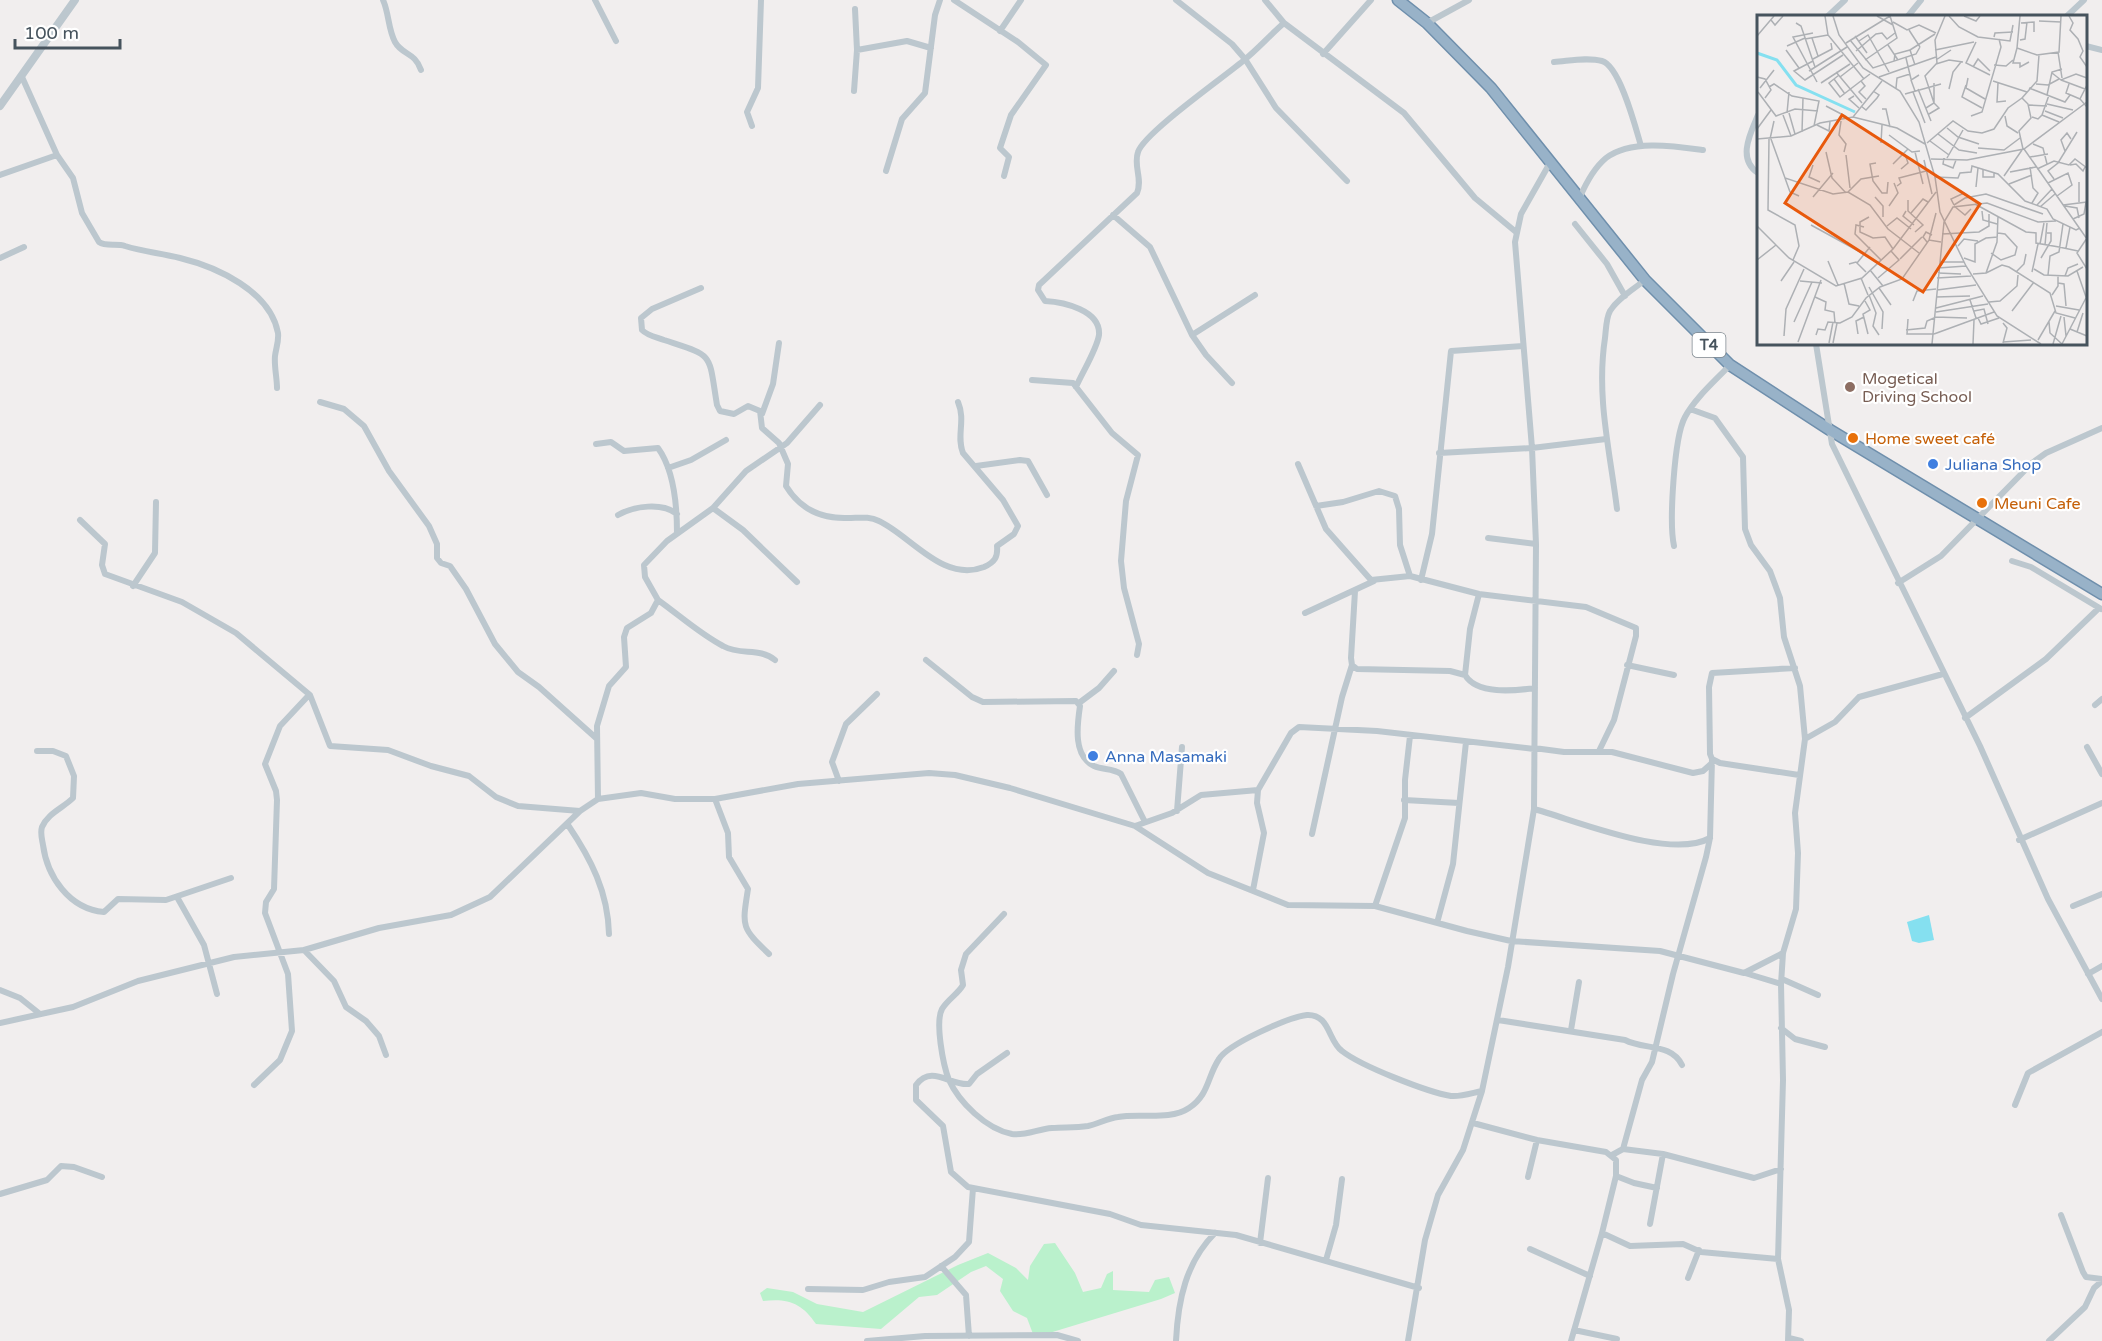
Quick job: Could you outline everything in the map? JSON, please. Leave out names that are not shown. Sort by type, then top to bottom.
[{"type":"highway","name":"T4","points":[[1398,0],[1426,22],[1491,88],[1645,280],[1731,365],[1830,430],[2102,594]]},
{"type":"street","points":[[0,106],[75,0]]},
{"type":"street","points":[[383,0],[394,40],[403,50],[414,56],[421,70]]},
{"type":"street","points":[[595,0],[616,41]]},
{"type":"street","points":[[753,126],[747,112],[758,88],[761,0]]},
{"type":"street","points":[[886,171],[902,119],[925,96],[940,0]]},
{"type":"street","points":[[954,0],[1042,59],[1046,65],[1007,124],[1000,148],[1009,157],[1004,176]]},
{"type":"street","points":[[1000,31],[1021,0]]},
{"type":"street","points":[[1176,0],[1232,44],[1245,59],[1276,108],[1347,181]]},
{"type":"street","points":[[1265,0],[1284,23],[1404,113],[1475,198],[1516,232]]},
{"type":"street","points":[[1323,54],[1371,0]]},
{"type":"street","points":[[1426,22],[1469,0]]},
{"type":"street","points":[[1829,15],[1845,0]]},
{"type":"street","points":[[1909,15],[1921,0]]},
{"type":"street","points":[[2068,15],[2084,0]]},
{"type":"street","points":[[854,92],[857,50],[855,9]]},
{"type":"street","points":[[1076,387],[1098,339],[1099,328],[1089,315],[1080,309],[1045,301],[1040,294],[1039,285],[1137,193],[1141,185],[1137,156],[1142,146],[1176,113],[1245,59],[1284,23]]},
{"type":"street","points":[[857,50],[907,41],[931,48]]},
{"type":"street","points":[[2087,47],[2102,51]]},
{"type":"street","points":[[1554,62],[1588,60],[1604,62],[1609,66],[1626,97],[1641,146]]},
{"type":"street","points":[[22,78],[57,155],[68,168],[82,213],[100,244],[123,245],[140,252],[178,257],[224,275],[260,299],[271,314],[278,333],[275,356],[277,388]]},
{"type":"street","points":[[1757,117],[1751,132],[1746,159],[1748,165],[1757,172]]},
{"type":"street","points":[[1580,197],[1589,177],[1605,159],[1641,146],[1676,146],[1703,150]]},
{"type":"street","points":[[0,175],[57,155]]},
{"type":"street","points":[[1408,1341],[1419,1288],[1425,1240],[1438,1195],[1463,1150],[1482,1090],[1498,1020],[1534,809],[1536,544],[1532,448],[1516,232],[1521,214],[1551,160]]},
{"type":"street","points":[[1113,215],[1150,247],[1192,335],[1206,355],[1232,383]]},
{"type":"street","points":[[1575,224],[1607,264],[1625,296]]},
{"type":"street","points":[[0,258],[24,247]]},
{"type":"street","points":[[1617,509],[1600,388],[1603,348],[1610,312],[1645,280]]},
{"type":"street","points":[[701,288],[652,309],[641,318],[642,330],[650,335],[696,349],[703,354],[710,364],[720,411],[734,414],[748,406],[762,414]]},
{"type":"street","points":[[1192,335],[1255,295]]},
{"type":"street","points":[[779,343],[773,384],[762,414],[762,428],[782,448],[788,464],[786,486],[809,510],[827,517],[876,519],[938,562],[970,570],[992,562],[998,553],[997,546],[1014,534],[1018,526],[1014,515],[963,453],[960,446],[963,417],[958,402]]},
{"type":"street","points":[[1816,345],[1832,444],[1965,718],[2019,840],[2069,941],[2102,999]]},
{"type":"street","points":[[1421,580],[1432,534],[1451,351],[1523,346]]},
{"type":"street","points":[[1674,546],[1671,511],[1680,428],[1690,409],[1731,365]]},
{"type":"street","points":[[1032,380],[1067,381],[1076,387],[1112,433],[1134,450],[1139,459],[1126,501],[1121,561],[1124,588],[1140,647],[1137,655]]},
{"type":"street","points":[[320,402],[344,409],[364,426],[386,466],[429,526],[437,544],[437,558],[441,563],[450,566],[466,589],[495,644],[518,672],[540,687],[596,738]]},
{"type":"street","points":[[775,660],[762,651],[744,652],[723,646],[658,600],[645,577],[644,565],[677,533],[713,508],[746,471],[782,448],[820,405]]},
{"type":"street","points":[[1690,409],[1715,418],[1743,457],[1744,529],[1751,545],[1770,572],[1780,598],[1784,637],[1800,686],[1805,739],[1798,775],[1795,813],[1798,853],[1796,909],[1783,953],[1781,982],[1783,1080],[1778,1259],[1787,1296],[1788,1339],[1801,1341]]},
{"type":"street","points":[[1898,583],[1931,565],[1979,519],[2016,476],[2032,463],[2046,453],[2102,428]]},
{"type":"street","points":[[1439,453],[1532,448],[1606,439]]},
{"type":"street","points":[[668,468],[691,460],[726,440]]},
{"type":"street","points":[[596,444],[611,442],[628,452],[656,447],[668,468],[677,515],[677,533]]},
{"type":"street","points":[[976,466],[1020,460],[1028,462],[1047,495]]},
{"type":"street","points":[[1298,464],[1326,529],[1364,574],[1374,581]]},
{"type":"street","points":[[1316,506],[1343,502],[1379,491],[1395,496],[1399,509],[1400,545],[1410,576]]},
{"type":"street","points":[[133,586],[154,554],[156,502]]},
{"type":"street","points":[[618,515],[634,509],[663,508],[677,515]]},
{"type":"street","points":[[713,508],[743,530],[797,582]]},
{"type":"street","points":[[80,520],[105,544],[102,565],[105,574],[182,602],[207,615],[236,633],[309,694],[327,742],[334,749],[388,750],[431,766],[469,776],[496,797],[518,806],[580,811]]},
{"type":"street","points":[[1488,538],[1536,544]]},
{"type":"street","points":[[1965,718],[2046,659],[2101,608],[2031,567],[2012,561]]},
{"type":"street","points":[[1305,613],[1374,581],[1410,576],[1479,594],[1586,607],[1634,626],[1637,632],[1614,720],[1599,752]]},
{"type":"street","points":[[1312,834],[1346,679],[1352,665],[1355,591]]},
{"type":"street","points":[[1479,594],[1470,629],[1465,675],[1469,682],[1479,687],[1535,688]]},
{"type":"street","points":[[598,799],[596,738],[609,686],[627,664],[624,646],[627,628],[651,613],[658,600]]},
{"type":"street","points":[[926,660],[972,697],[983,702],[1062,700],[1079,703],[1099,688],[1114,671]]},
{"type":"street","points":[[1627,664],[1674,675]]},
{"type":"street","points":[[1352,665],[1357,669],[1368,671],[1404,669],[1450,671],[1465,675]]},
{"type":"street","points":[[1623,1149],[1642,1080],[1650,1070],[1710,838],[1712,761],[1709,687],[1712,673],[1795,668]]},
{"type":"street","points":[[1805,739],[1835,722],[1859,697],[1943,674]]},
{"type":"street","points":[[254,1085],[280,1060],[292,1031],[288,974],[265,913],[267,902],[274,889],[277,801],[276,791],[265,764],[280,726],[309,694]]},
{"type":"street","points":[[838,781],[832,762],[846,724],[877,694]]},
{"type":"street","points":[[2095,705],[2102,699]]},
{"type":"street","points":[[1079,703],[1078,745],[1084,759],[1092,765],[1121,774],[1145,822]]},
{"type":"street","points":[[1253,890],[1264,833],[1257,803],[1258,790],[1292,733],[1299,727],[1336,728],[1564,752],[1599,752],[1636,757],[1693,772],[1703,771],[1712,761]]},
{"type":"street","points":[[1375,906],[1405,818],[1404,800],[1410,736]]},
{"type":"street","points":[[1437,922],[1453,864],[1466,742]]},
{"type":"street","points":[[1177,811],[1182,747]]},
{"type":"street","points":[[2087,747],[2102,774]]},
{"type":"street","points":[[37,751],[53,751],[66,756],[74,776],[73,798],[48,818],[41,831],[49,870],[60,888],[82,905],[102,913],[106,912],[118,899],[156,901],[177,897],[231,878]]},
{"type":"street","points":[[1712,761],[1760,771],[1798,775]]},
{"type":"street","points":[[0,1023],[73,1007],[138,981],[209,963],[259,952],[304,950],[379,928],[437,919],[481,902],[568,825],[580,811],[598,799],[641,793],[675,799],[715,800],[798,784],[929,772],[955,775],[1010,788],[1135,826],[1208,873],[1278,902],[1302,907],[1348,904],[1375,906],[1511,940],[1660,951],[1781,982],[1818,995]]},
{"type":"street","points":[[1135,826],[1177,811],[1201,795],[1258,790]]},
{"type":"street","points":[[715,800],[728,833],[729,857],[748,889],[743,918],[746,930],[769,954]]},
{"type":"street","points":[[1404,800],[1459,803]]},
{"type":"street","points":[[2019,840],[2102,803]]},
{"type":"street","points":[[1534,809],[1629,838],[1690,846],[1710,838]]},
{"type":"street","points":[[568,825],[587,854],[602,888],[609,917],[609,934]]},
{"type":"street","points":[[2073,906],[2102,894]]},
{"type":"street","points":[[177,897],[201,938],[217,993]]},
{"type":"street","points":[[1004,914],[966,954],[961,970],[963,985],[940,1012],[942,1048],[948,1078],[966,1107],[1011,1134],[1056,1128],[1072,1129],[1117,1117],[1176,1113],[1188,1109],[1202,1098],[1217,1062],[1224,1054],[1250,1038],[1300,1016],[1310,1015],[1321,1019],[1341,1051],[1367,1067],[1450,1095],[1482,1090]]},
{"type":"street","points":[[304,950],[334,981],[346,1007],[366,1021],[379,1036],[386,1055]]},
{"type":"street","points":[[1744,973],[1783,953]]},
{"type":"street","points":[[2088,974],[2102,966]]},
{"type":"street","points":[[1571,1030],[1579,982]]},
{"type":"street","points":[[0,990],[20,998],[40,1014]]},
{"type":"street","points":[[1498,1020],[1536,1028],[1600,1034],[1670,1051],[1682,1065]]},
{"type":"street","points":[[1781,1028],[1795,1039],[1826,1047]]},
{"type":"street","points":[[2014,1105],[2028,1073],[2102,1032]]},
{"type":"street","points":[[1006,1053],[977,1074],[969,1084],[938,1075],[923,1078],[916,1085],[916,1100],[945,1130],[951,1172],[956,1179],[973,1188],[1110,1214],[1142,1225],[1236,1235],[1419,1288]]},
{"type":"street","points":[[1473,1123],[1537,1140],[1612,1155],[1623,1149],[1663,1154],[1754,1178],[1781,1169]]},
{"type":"street","points":[[1528,1177],[1537,1140]]},
{"type":"street","points":[[1650,1224],[1663,1154]]},
{"type":"street","points":[[1571,1341],[1616,1176],[1617,1165],[1612,1155]]},
{"type":"street","points":[[0,1194],[47,1180],[61,1166],[74,1167],[102,1177]]},
{"type":"street","points":[[1616,1176],[1657,1188]]},
{"type":"street","points":[[1260,1243],[1268,1178]]},
{"type":"street","points":[[1326,1260],[1336,1225],[1342,1179]]},
{"type":"street","points":[[808,1289],[863,1290],[889,1282],[925,1277],[962,1252],[969,1242],[973,1188]]},
{"type":"street","points":[[2061,1215],[2083,1272],[2086,1276],[2102,1280]]},
{"type":"street","points":[[1176,1341],[1188,1272],[1194,1257],[1215,1233]]},
{"type":"street","points":[[1602,1233],[1630,1246],[1683,1244],[1699,1250],[1778,1259]]},
{"type":"street","points":[[1530,1249],[1590,1275]]},
{"type":"street","points":[[1688,1278],[1699,1250]]},
{"type":"street","points":[[941,1266],[966,1295],[969,1336]]},
{"type":"street","points":[[2049,1341],[2085,1307],[2094,1288],[2102,1280]]},
{"type":"street","points":[[1574,1330],[1617,1340]]},
{"type":"street","points":[[867,1341],[891,1337],[1057,1335],[1078,1341]]},
{"type":"green space","points":[[1055,1243],[1075,1273],[1083,1292],[1101,1288],[1107,1274],[1113,1271],[1113,1290],[1149,1292],[1155,1280],[1169,1277],[1175,1293],[1046,1334],[1033,1334],[1027,1318],[1013,1311],[1000,1291],[1003,1279],[986,1266],[971,1272],[937,1295],[919,1297],[881,1329],[816,1324],[805,1311],[794,1303],[780,1300],[763,1301],[760,1293],[767,1288],[793,1292],[817,1304],[863,1312],[958,1265],[988,1253],[1016,1268],[1028,1280],[1030,1266],[1044,1244]]},
{"type":"water","points":[[1929,915],[1934,940],[1919,943],[1912,941],[1907,922]]},
{"type":"place","name":"Mogetical Driving School","points":[[1850,387]]},
{"type":"place","name":"Home sweet café","points":[[1853,438]]},
{"type":"place","name":"Juliana Shop","points":[[1933,464]]},
{"type":"place","name":"Meuni Cafe","points":[[1982,503]]},
{"type":"place","name":"Anna Masamaki","points":[[1093,756]]}]
